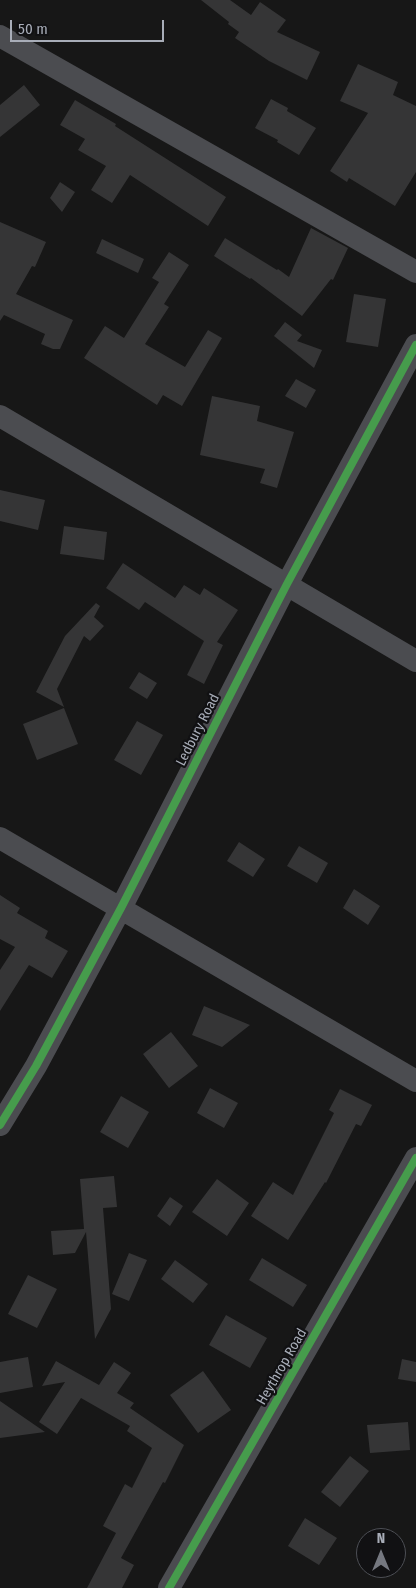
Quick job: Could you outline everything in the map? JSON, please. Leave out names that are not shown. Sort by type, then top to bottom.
[{"type":"street","points":[[0,36],[416,272]]},
{"type":"street","name":"Ledbury Road","points":[[0,1125],[36,1066],[120,908],[287,584],[416,345]]},
{"type":"street","points":[[0,416],[416,661]]},
{"type":"street","points":[[0,838],[416,1081]]},
{"type":"street","name":"Heythrop Road","points":[[169,1588],[416,1158]]},
{"type":"building","points":[[201,0],[230,0],[251,15],[260,2],[286,20],[277,32],[320,52],[307,80],[269,61],[235,38],[239,32]]},
{"type":"building","points":[[358,64],[398,82],[393,95],[416,106],[416,172],[395,206],[349,178],[347,182],[330,171],[368,113],[340,101]]},
{"type":"building","points":[[24,85],[40,105],[0,137],[0,105]]},
{"type":"building","points":[[271,99],[288,108],[287,111],[316,128],[299,155],[277,142],[278,140],[255,128]]},
{"type":"building","points":[[75,100],[116,124],[115,126],[226,197],[208,226],[130,175],[112,203],[91,190],[106,166],[78,150],[85,139],[60,125]]},
{"type":"building","points":[[60,182],[75,192],[62,212],[50,198]]},
{"type":"building","points":[[0,222],[46,242],[35,267],[32,266],[16,294],[73,320],[60,349],[53,349],[41,344],[45,334],[4,315],[0,321]]},
{"type":"building","points":[[311,228],[348,248],[333,280],[331,279],[302,316],[251,278],[214,256],[225,238],[289,277]]},
{"type":"building","points":[[102,239],[144,259],[138,273],[96,253]]},
{"type":"building","points":[[169,252],[189,265],[164,304],[169,307],[145,344],[185,367],[208,330],[222,338],[182,406],[163,395],[157,405],[84,358],[105,326],[124,338],[159,282],[152,278]]},
{"type":"building","points":[[354,294],[386,299],[378,347],[346,342]]},
{"type":"building","points":[[285,322],[302,335],[297,341],[322,350],[314,368],[274,336]]},
{"type":"building","points":[[296,379],[316,390],[306,408],[285,396]]},
{"type":"building","points":[[212,396],[260,406],[257,421],[294,432],[277,488],[260,483],[265,469],[200,455]]},
{"type":"building","points":[[0,490],[45,500],[38,530],[0,521]]},
{"type":"building","points":[[64,526],[107,532],[104,560],[60,554]]},
{"type":"building","points":[[123,563],[175,598],[184,585],[200,595],[204,588],[238,610],[217,642],[223,645],[204,684],[187,675],[204,641],[145,602],[139,610],[106,588]]},
{"type":"building","points":[[96,603],[100,606],[94,617],[104,626],[90,641],[84,636],[57,689],[64,707],[36,692],[65,636]]},
{"type":"building","points":[[139,672],[157,683],[147,699],[129,688]]},
{"type":"building","points":[[64,708],[78,744],[37,760],[23,724]]},
{"type":"building","points":[[137,721],[163,735],[141,775],[114,760]]},
{"type":"building","points":[[239,842],[265,859],[253,877],[227,861]]},
{"type":"building","points":[[299,846],[328,863],[317,883],[287,866]]},
{"type":"building","points":[[354,889],[380,906],[368,925],[343,908]]},
{"type":"building","points":[[0,895],[20,908],[17,913],[48,931],[45,938],[68,951],[52,978],[29,965],[0,1011],[0,970],[15,947],[0,939]]},
{"type":"building","points":[[204,1006],[250,1025],[222,1047],[192,1035]]},
{"type":"building","points":[[171,1032],[198,1066],[169,1088],[143,1054]]},
{"type":"building","points":[[210,1088],[238,1103],[224,1128],[197,1113]]},
{"type":"building","points":[[340,1089],[372,1105],[361,1126],[356,1124],[326,1183],[288,1240],[251,1216],[273,1182],[293,1195],[334,1113],[329,1110]]},
{"type":"building","points":[[121,1096],[149,1112],[128,1148],[100,1132]]},
{"type":"building","points":[[114,1176],[117,1207],[103,1208],[111,1309],[95,1339],[86,1232],[75,1253],[53,1255],[51,1231],[84,1229],[80,1179]]},
{"type":"building","points":[[217,1179],[249,1203],[227,1236],[192,1212]]},
{"type":"building","points":[[170,1197],[183,1206],[170,1226],[157,1216]]},
{"type":"building","points":[[129,1253],[147,1260],[129,1301],[112,1294]]},
{"type":"building","points":[[262,1258],[307,1285],[293,1307],[249,1280]]},
{"type":"building","points":[[175,1260],[208,1284],[193,1303],[161,1279]]},
{"type":"building","points":[[28,1275],[57,1289],[37,1328],[8,1314]]},
{"type":"building","points":[[226,1315],[267,1338],[250,1368],[209,1345]]},
{"type":"building","points":[[28,1357],[33,1387],[0,1393],[0,1362]]},
{"type":"building","points":[[402,1359],[416,1362],[416,1382],[398,1379]]},
{"type":"building","points":[[56,1361],[99,1385],[114,1362],[131,1373],[117,1393],[134,1403],[130,1408],[184,1445],[165,1483],[163,1482],[121,1558],[134,1565],[122,1588],[87,1588],[116,1533],[103,1526],[125,1484],[132,1488],[152,1448],[127,1431],[130,1426],[81,1398],[57,1434],[39,1422],[65,1382],[42,1386]]},
{"type":"building","points":[[203,1371],[231,1410],[198,1433],[170,1395]]},
{"type":"building","points":[[0,1401],[45,1432],[0,1438]]},
{"type":"building","points":[[408,1422],[410,1450],[370,1453],[367,1425]]},
{"type":"building","points":[[350,1456],[369,1471],[340,1507],[321,1492]]},
{"type":"building","points":[[305,1518],[337,1538],[319,1565],[288,1546]]},
{"type":"cycle path","points":[[0,1125],[36,1066],[121,908],[287,584],[416,345]]},
{"type":"cycle path","points":[[169,1588],[416,1158]]}]
